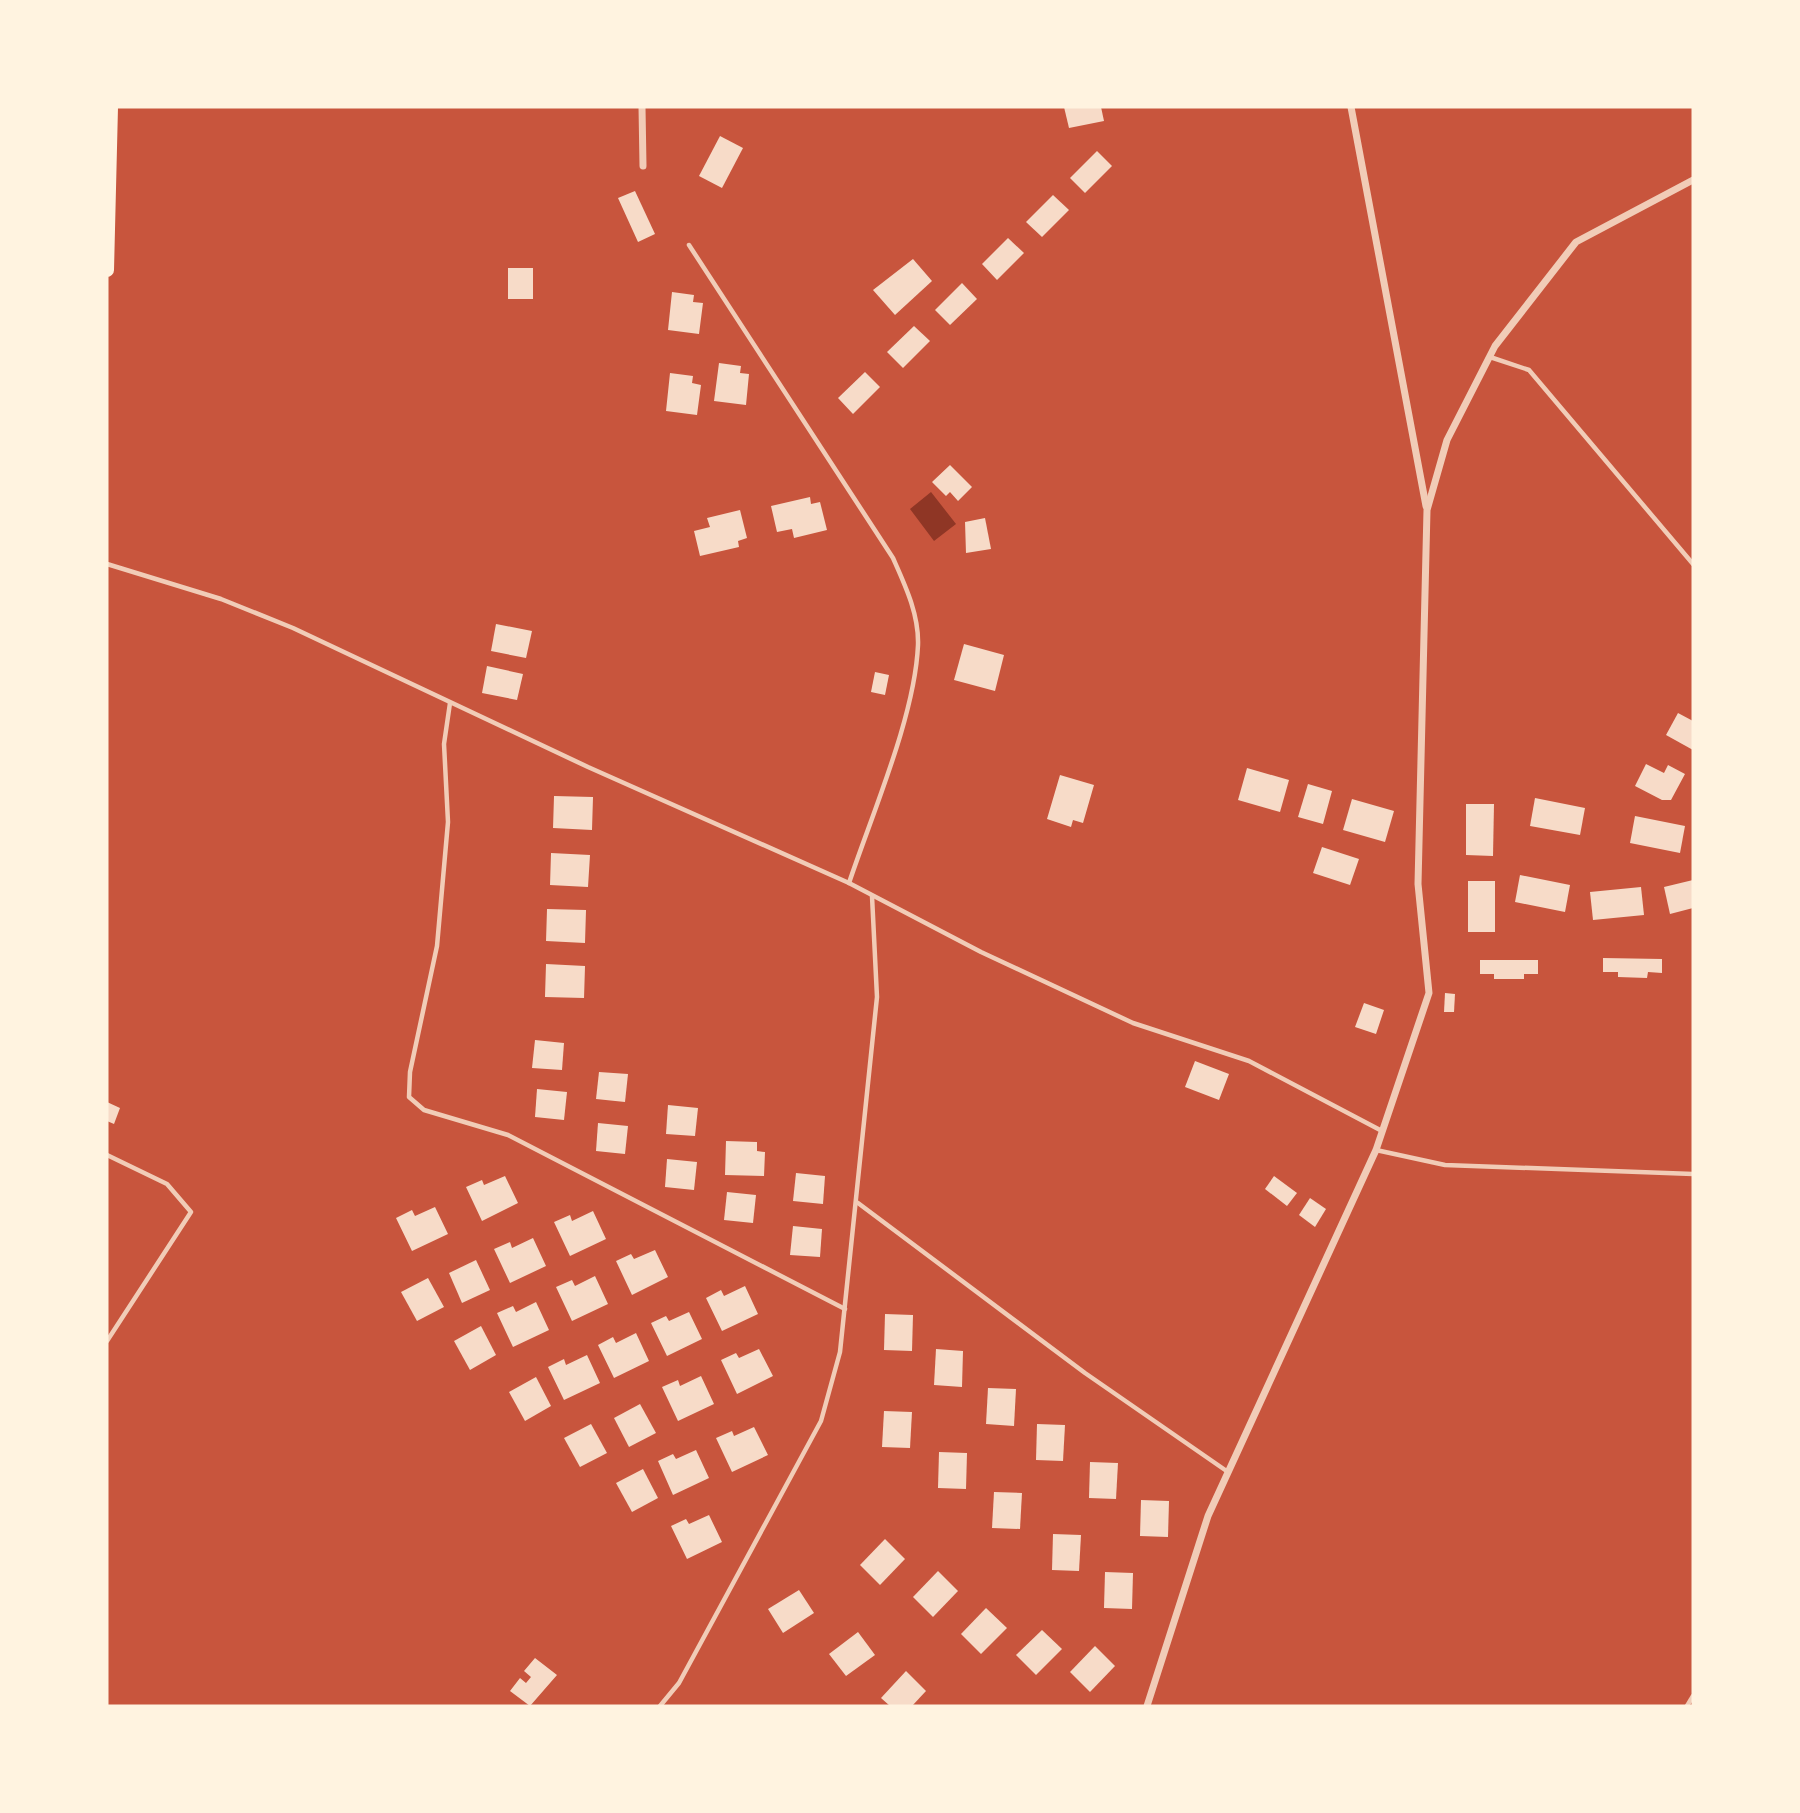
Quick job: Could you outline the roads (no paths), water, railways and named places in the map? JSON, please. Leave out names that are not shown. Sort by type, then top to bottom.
[{"type":"main road","points":[[107,270],[111,107]]},
{"type":"street","points":[[642,107],[643,166]]},
{"type":"street","points":[[1147,1706],[1208,1516],[1376,1150],[1429,993],[1418,884],[1427,510],[1351,107]]},
{"type":"street","points":[[1427,510],[1447,440],[1490,358],[1576,243],[1693,180]]},
{"type":"lane","points":[[689,245],[892,558],[911,597],[918,645],[904,720],[849,883]]},
{"type":"lane","points":[[1490,358],[1529,370],[1693,564]]},
{"type":"lane","points":[[107,564],[221,599],[293,628],[450,703],[849,883],[981,952],[1133,1023],[1249,1060],[1382,1131]]},
{"type":"lane","points":[[450,703],[444,744],[448,822],[437,946],[410,1072],[409,1097],[424,1110],[508,1135],[845,1309]]},
{"type":"lane","points":[[660,1706],[686,1671],[821,1421],[840,1352],[858,1203],[877,997],[872,895]]},
{"type":"lane","points":[[1376,1150],[1445,1165],[1693,1174]]},
{"type":"lane","points":[[107,1155],[167,1184],[191,1212],[107,1341]]},
{"type":"lane","points":[[858,1203],[1085,1373],[1228,1473]]},
{"type":"lane","points":[[1687,1706],[1693,1696]]}]
